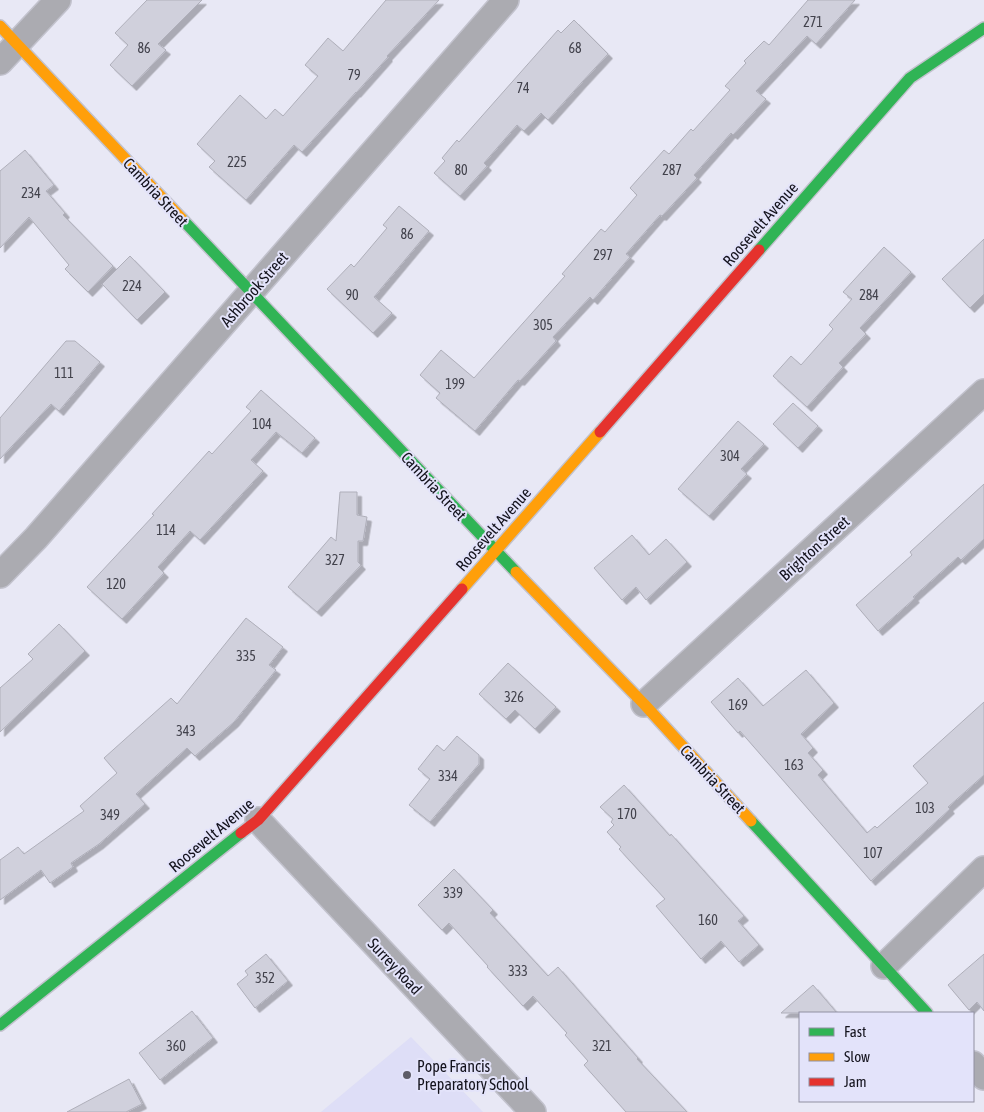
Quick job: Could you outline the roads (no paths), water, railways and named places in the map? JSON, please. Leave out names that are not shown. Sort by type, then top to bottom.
[{"type":"street","points":[[0,62],[58,0]]},
{"type":"street","name":"Ashbrook Street","points":[[0,575],[36,538],[506,0]]},
{"type":"street","name":"Cambria Street","points":[[0,26],[496,551],[644,704],[926,1012]]},
{"type":"street","name":"Roosevelt Avenue","points":[[0,1025],[258,820],[910,78],[984,28]]},
{"type":"street","name":"Brighton Street","points":[[644,704],[984,392]]},
{"type":"street","name":"Surrey Road","points":[[258,820],[533,1112]]},
{"type":"street","points":[[884,966],[984,868]]},
{"type":"street","points":[[974,1065],[984,1076]]},
{"type":"place","name":"Pope Francis Preparatory School","points":[[407,1075]]}]
